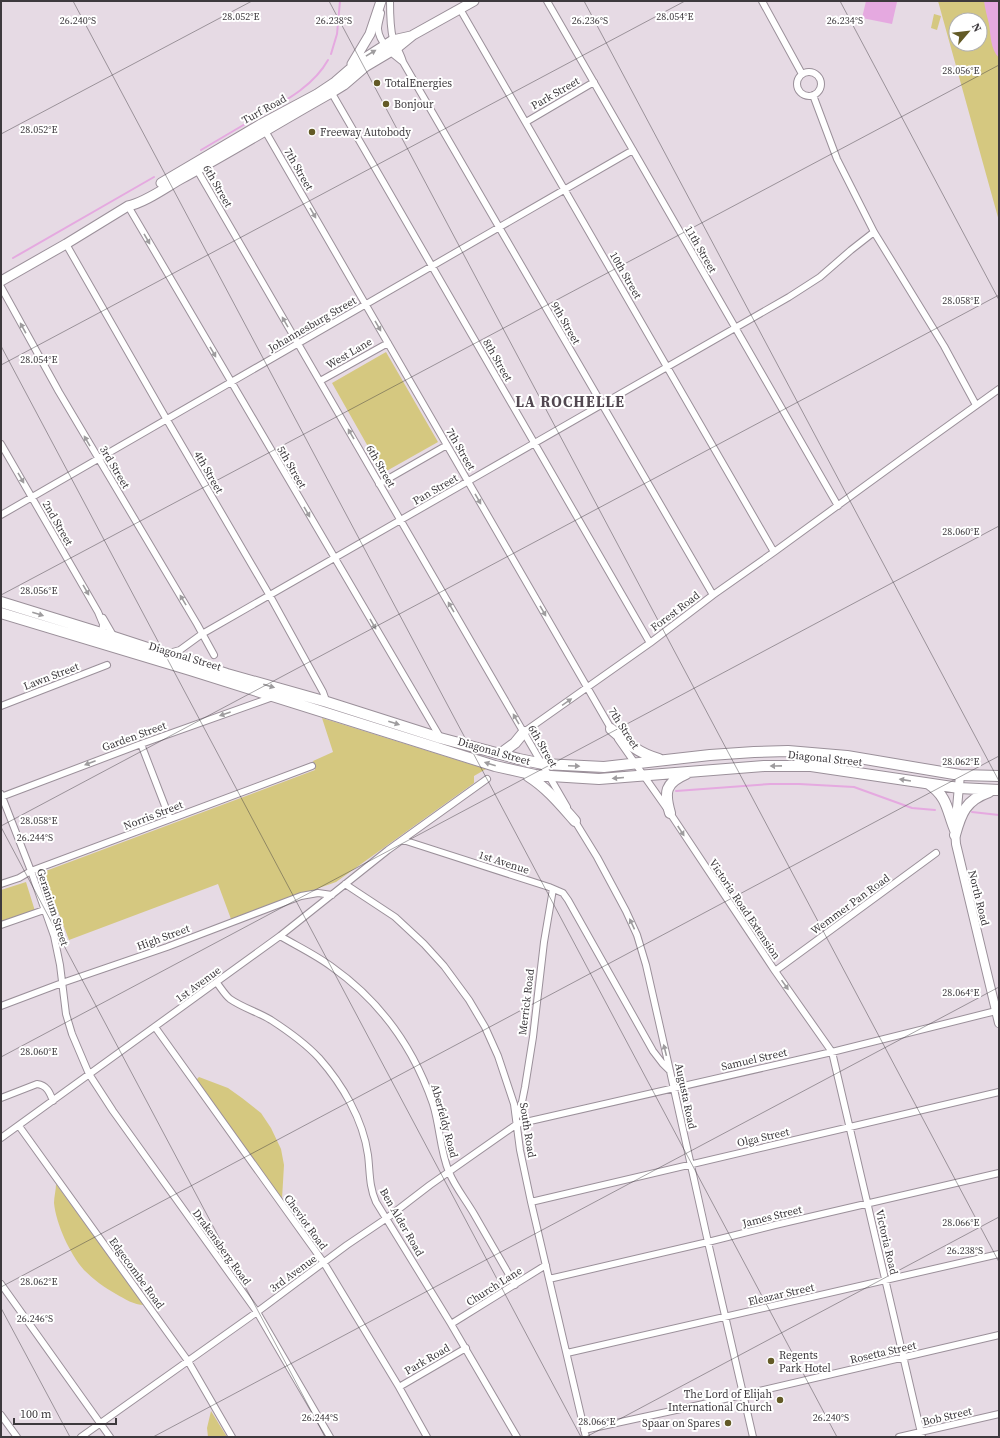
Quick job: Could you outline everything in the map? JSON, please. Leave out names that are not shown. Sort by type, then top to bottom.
[{"type":"main road","points":[[350,68],[370,34],[382,1]]},
{"type":"main road","name":"Turf Road","points":[[330,90],[350,68],[474,1]]},
{"type":"main road","name":"Turf Road","points":[[1,282],[263,127],[330,90],[344,85],[392,46]]},
{"type":"main road","name":"Diagonal Street","points":[[2,604],[275,696],[327,707],[500,754],[543,764],[604,767],[710,755],[754,752],[807,752],[847,756],[960,776],[999,776]]},
{"type":"main road","name":"Diagonal Street","points":[[101,638],[114,637],[165,653],[327,707],[495,766],[523,773],[550,777],[599,779],[764,766],[811,766],[928,784],[959,788],[996,790]]},
{"type":"main road","points":[[611,729],[634,749],[649,756],[665,760]]},
{"type":"main road","points":[[500,754],[515,743],[524,732]]},
{"type":"main road","points":[[670,813],[666,800],[667,789],[674,780],[690,772]]},
{"type":"main road","points":[[523,773],[540,784],[554,796],[575,821]]},
{"type":"main road","points":[[928,784],[937,790],[945,800],[955,833]]},
{"type":"main road","points":[[955,833],[965,807],[974,799],[996,790]]},
{"type":"street","points":[[382,1],[378,30],[379,34],[392,46]]},
{"type":"street","points":[[390,1],[392,46]]},
{"type":"street","name":"11th Street","points":[[547,1],[838,506]]},
{"type":"street","points":[[762,1],[802,74]]},
{"type":"street","name":"10th Street","points":[[460,9],[774,552]]},
{"type":"street","name":"9th Street","points":[[392,46],[403,62],[713,595]]},
{"type":"street","points":[[812,72],[819,78],[821,85],[820,88],[813,95],[806,96],[798,90],[797,83],[802,74],[812,72]]},
{"type":"street","name":"Park Street","points":[[526,122],[594,82]]},
{"type":"street","name":"8th Street","points":[[330,90],[650,642]]},
{"type":"street","points":[[813,95],[837,159],[874,232],[944,346],[976,405]]},
{"type":"street","name":"7th Street","points":[[263,127],[611,729],[636,763],[643,776]]},
{"type":"street","name":"Johannesburg Street","points":[[1,515],[232,383],[633,150]]},
{"type":"street","name":"6th Street","points":[[195,167],[550,777]]},
{"type":"street","name":"5th Street","points":[[128,206],[440,738]]},
{"type":"street","name":"Pan Street","points":[[165,653],[180,650],[202,634],[789,297],[820,277],[850,250],[874,232]]},
{"type":"street","name":"4th Street","points":[[66,244],[270,596],[323,692],[327,707]]},
{"type":"street","name":"3rd Street","points":[[1,287],[98,460],[214,655]]},
{"type":"street","name":"West Lane","points":[[320,381],[388,343]]},
{"type":"street","name":"Forest Road","points":[[524,732],[587,688],[976,405],[999,390]]},
{"type":"street","name":"2nd Street","points":[[1,444],[114,637]]},
{"type":"street","points":[[379,484],[447,445]]},
{"type":"street","name":"2nd Street","points":[[98,612],[103,624],[101,638]]},
{"type":"street","name":"Lawn Street","points":[[1,706],[107,665]]},
{"type":"street","name":"Garden Street","points":[[1,796],[275,696]]},
{"type":"street","points":[[141,744],[170,819]]},
{"type":"street","name":"Norris Street","points":[[1,884],[312,766]]},
{"type":"street","name":"Victoria Road Extension","points":[[643,776],[670,813],[775,971],[832,1052]]},
{"type":"street","name":"North Road","points":[[960,776],[955,833],[956,844],[999,1023]]},
{"type":"street","name":"Augusta Road","points":[[550,777],[597,858],[626,911],[637,935],[646,965],[753,1437]]},
{"type":"street","name":"1st Avenue","points":[[1,1138],[217,983],[403,840],[487,779]]},
{"type":"street","name":"Geranium Street","points":[[1,796],[32,871],[56,942],[66,1014],[72,1034],[89,1074]]},
{"type":"street","name":"1st Avenue","points":[[403,840],[554,889]]},
{"type":"street","name":"Wemmer Pan Road","points":[[775,971],[936,853]]},
{"type":"street","name":"South Road","points":[[345,884],[395,917],[424,944],[444,966],[459,986],[481,1021],[495,1049],[505,1075],[517,1116],[517,1124],[531,1202],[586,1437]]},
{"type":"street","points":[[554,889],[563,893],[568,900],[653,1052],[670,1071]]},
{"type":"street","name":"Merrick Road","points":[[517,1116],[525,1087],[533,1036],[544,942],[554,889]]},
{"type":"street","name":"High Street","points":[[1,1006],[62,983],[167,947],[301,896],[318,893],[332,895]]},
{"type":"street","points":[[1,925],[44,910]]},
{"type":"street","name":"Aberfeldy Road","points":[[280,936],[326,963],[351,982],[377,1006],[392,1025],[424,1080],[437,1118],[442,1149],[449,1172],[515,1285]]},
{"type":"street","name":"Ben Alder Road","points":[[217,983],[231,999],[270,1020],[296,1037],[318,1057],[346,1094],[362,1133],[367,1153],[372,1194],[466,1348],[518,1437]]},
{"type":"street","name":"Samuel Street","points":[[517,1124],[832,1052],[996,1011]]},
{"type":"street","name":"Cheviot Road","points":[[155,1027],[324,1263],[399,1387],[427,1437]]},
{"type":"street","name":"Victoria Road","points":[[832,1052],[921,1434]]},
{"type":"street","name":"Drakensberg Road","points":[[89,1074],[113,1111],[256,1312],[330,1437]]},
{"type":"street","points":[[1,1098],[37,1084],[43,1085],[48,1090],[53,1101]]},
{"type":"street","name":"Olga Street","points":[[531,1202],[999,1092]]},
{"type":"street","name":"3rd Avenue","points":[[81,1437],[517,1124]]},
{"type":"street","name":"Edgecombe Road","points":[[19,1126],[188,1361],[232,1437]]},
{"type":"street","name":"James Street","points":[[549,1279],[999,1173]]},
{"type":"street","name":"Eleazar Street","points":[[567,1353],[999,1254]]},
{"type":"street","name":"Church Lane","points":[[451,1324],[546,1265]]},
{"type":"street","points":[[1,1284],[110,1437]]},
{"type":"street","name":"Rosetta Street","points":[[584,1430],[743,1395],[999,1335]]},
{"type":"street","name":"Park Road","points":[[399,1387],[466,1348]]},
{"type":"street","name":"Bob Street","points":[[899,1437],[921,1434],[999,1414]]},
{"type":"street","points":[[1,1415],[17,1437]]},
{"type":"shaded area","points":[[866,1],[897,2],[892,24],[862,18]]},
{"type":"shaded area","points":[[938,1],[999,1],[999,221],[952,52],[988,52],[988,12],[948,12],[948,37]]},
{"type":"shaded area","points":[[984,1],[999,1],[999,58],[992,46],[988,12],[986,12]]},
{"type":"shaded area","points":[[934,14],[941,16],[937,30],[931,28]]},
{"type":"shaded area","points":[[386,352],[438,442],[383,473],[332,383]]},
{"type":"shaded area","points":[[322,718],[486,769],[474,776],[474,783],[336,882],[231,919],[218,884],[69,940],[43,872],[315,770],[313,761],[333,752]]},
{"type":"shaded area","points":[[26,882],[35,911],[1,923],[1,890]]},
{"type":"shaded area","points":[[199,1077],[228,1088],[261,1113],[271,1128],[281,1149],[284,1165],[282,1199],[196,1080]]},
{"type":"shaded area","points":[[56,1184],[144,1305],[130,1301],[108,1289],[84,1270],[64,1238],[55,1211],[54,1203]]},
{"type":"shaded area","points":[[211,1411],[227,1437],[208,1437],[207,1428]]},
{"type":"waterway","points":[[331,54],[337,34],[340,1]]},
{"type":"waterway","points":[[201,150],[297,93],[322,70],[328,60]]},
{"type":"waterway","points":[[13,258],[154,177]]},
{"type":"waterway","points":[[676,791],[770,784],[854,787],[912,808],[935,810]]},
{"type":"waterway","points":[[972,812],[999,815]]},
{"type":"place","name":"TotalEnergies","points":[[377,83]]},
{"type":"place","name":"Bonjour","points":[[386,104]]},
{"type":"place","name":"Freeway Autobody","points":[[312,132]]},
{"type":"place","name":"Regents Park Hotel","points":[[771,1361]]},
{"type":"place","name":"The Lord of Elijah International Church","points":[[780,1400]]},
{"type":"place","name":"Spaar on Spares","points":[[728,1423]]},
{"type":"district","name":"LA ROCHELLE","points":[[570,402]]}]
